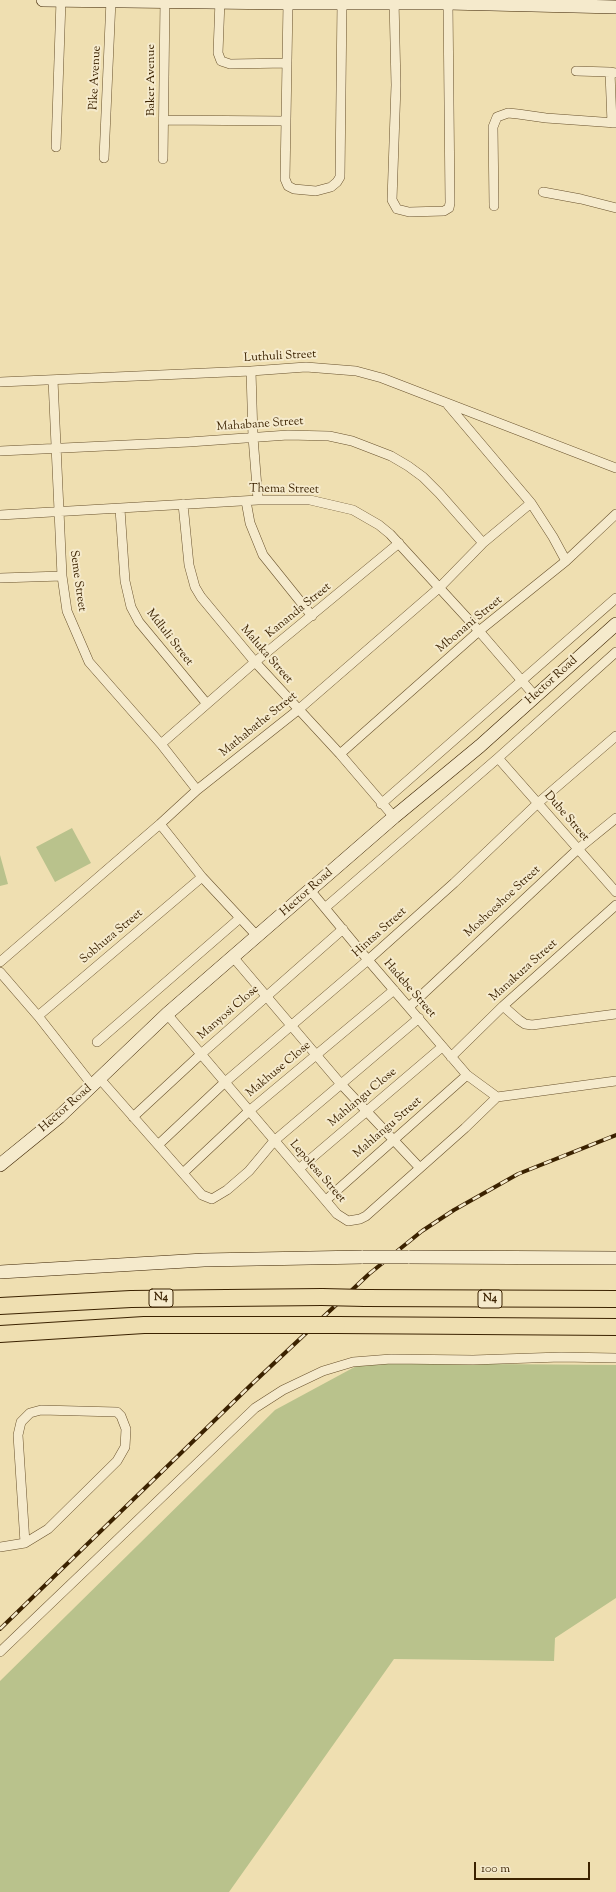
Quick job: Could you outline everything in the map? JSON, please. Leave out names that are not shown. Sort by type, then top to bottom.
[{"type":"highway","name":"N4","points":[[0,1306],[131,1299],[322,1297],[616,1299]]},
{"type":"highway","name":"N4","points":[[0,1334],[144,1325],[616,1327]]},
{"type":"street","points":[[42,0],[283,2],[394,1],[616,7]]},
{"type":"street","points":[[56,147],[61,0]]},
{"type":"street","name":"Pike Avenue","points":[[104,158],[111,0]]},
{"type":"street","name":"Baker Avenue","points":[[162,159],[164,120],[165,1]]},
{"type":"street","points":[[220,1],[218,53],[221,62],[230,64],[287,64]]},
{"type":"street","points":[[283,2],[287,64],[286,179],[288,186],[297,190],[316,191],[334,185],[340,173],[339,1]]},
{"type":"street","points":[[394,1],[396,85],[392,200],[397,209],[408,212],[441,211],[447,210],[450,206],[448,3]]},
{"type":"street","points":[[494,206],[493,127],[497,117],[508,113],[546,118],[614,123],[613,73],[576,71]]},
{"type":"street","points":[[164,120],[286,121]]},
{"type":"street","points":[[543,192],[581,199],[616,208]]},
{"type":"street","name":"Luthuli Street","points":[[0,382],[251,371],[306,367],[356,371],[382,378],[616,468]]},
{"type":"street","points":[[251,371],[253,438],[258,500]]},
{"type":"street","name":"Seme Street","points":[[53,380],[62,576],[68,611],[76,636],[89,662],[161,744],[197,790]]},
{"type":"street","points":[[447,404],[531,503],[553,537],[566,561]]},
{"type":"street","name":"Mahabane Street","points":[[0,451],[307,434],[329,436],[352,441],[391,456],[423,477],[483,544]]},
{"type":"street","name":"Thema Street","points":[[0,515],[59,510],[120,509],[258,500],[310,500],[353,510],[379,525],[399,543],[440,587],[535,696]]},
{"type":"street","points":[[246,501],[250,524],[263,556],[312,616]]},
{"type":"street","name":"Mathabathe Street","points":[[0,962],[160,824],[197,790],[298,710],[440,587],[483,544],[531,503]]},
{"type":"street","name":"Maluka Street","points":[[184,504],[189,565],[195,587],[201,597],[255,662],[340,754],[381,804],[394,817]]},
{"type":"street","name":"Mdluli Street","points":[[120,509],[125,582],[131,607],[139,622],[206,704]]},
{"type":"street","name":"Mbonani Street","points":[[340,754],[479,631],[566,561],[616,514]]},
{"type":"street","name":"Kananda Street","points":[[161,744],[255,662],[399,543]]},
{"type":"street","points":[[0,578],[62,576]]},
{"type":"street","name":"Hector Road","points":[[381,804],[616,598]]},
{"type":"street","name":"Hector Road","points":[[0,1164],[59,1117],[167,1014],[394,817],[480,746],[616,624]]},
{"type":"street","name":"Hector Road","points":[[326,908],[498,758],[616,652]]},
{"type":"street","name":"Hintsa Street","points":[[158,1145],[224,1083],[368,960],[454,883],[538,803],[616,736]]},
{"type":"street","name":"Dube Street","points":[[498,758],[616,892]]},
{"type":"street","name":"Moshoeshoe Street","points":[[409,1007],[578,849],[616,818]]},
{"type":"street","points":[[160,824],[202,877],[257,936]]},
{"type":"street","name":"Sobhuza Street","points":[[38,1016],[202,877]]},
{"type":"street","name":"Hadebe Street","points":[[310,890],[467,1075],[497,1097]]},
{"type":"street","name":"Manakuza Street","points":[[451,1057],[502,1006],[616,905]]},
{"type":"street","points":[[97,1042],[240,918]]},
{"type":"street","name":"Manyosi Close","points":[[133,1117],[200,1055],[343,929]]},
{"type":"street","points":[[233,957],[290,1026],[340,1083],[419,1167]]},
{"type":"street","name":"Lepolesa Street","points":[[0,972],[97,1082],[133,1117],[206,1198],[212,1199],[227,1190],[249,1171],[274,1141],[300,1168],[342,1218],[348,1221],[360,1219],[465,1128],[497,1097]]},
{"type":"street","name":"Makhuse Close","points":[[183,1173],[249,1112],[394,990]]},
{"type":"street","points":[[502,1006],[525,1024],[532,1025],[616,1014]]},
{"type":"street","points":[[167,1014],[274,1141],[340,1083],[419,1018]]},
{"type":"street","name":"Mahlangu Close","points":[[300,1168],[442,1047]]},
{"type":"street","name":"Mahlangu Street","points":[[326,1200],[467,1075]]},
{"type":"street","points":[[497,1097],[616,1081]]},
{"type":"street","points":[[0,1272],[204,1260],[363,1257],[616,1258]]},
{"type":"street","points":[[0,1652],[256,1408],[283,1390],[323,1371],[353,1362],[391,1359],[473,1360],[561,1357],[616,1358]]},
{"type":"street","points":[[0,1548],[25,1543],[48,1529],[62,1517],[117,1461],[125,1447],[126,1429],[121,1416],[117,1412],[41,1410],[30,1413],[21,1422],[18,1435],[25,1543]]},
{"type":"green space","points":[[72,828],[91,863],[55,882],[36,847]]},
{"type":"green space","points":[[0,855],[8,884],[0,886]]},
{"type":"green space","points":[[362,1363],[616,1365],[616,1598],[555,1638],[554,1661],[394,1659],[229,1892],[0,1892],[0,1681],[275,1410]]},
{"type":"railway","points":[[0,1629],[253,1383],[369,1274],[422,1231],[454,1210],[518,1174],[616,1135]]}]
